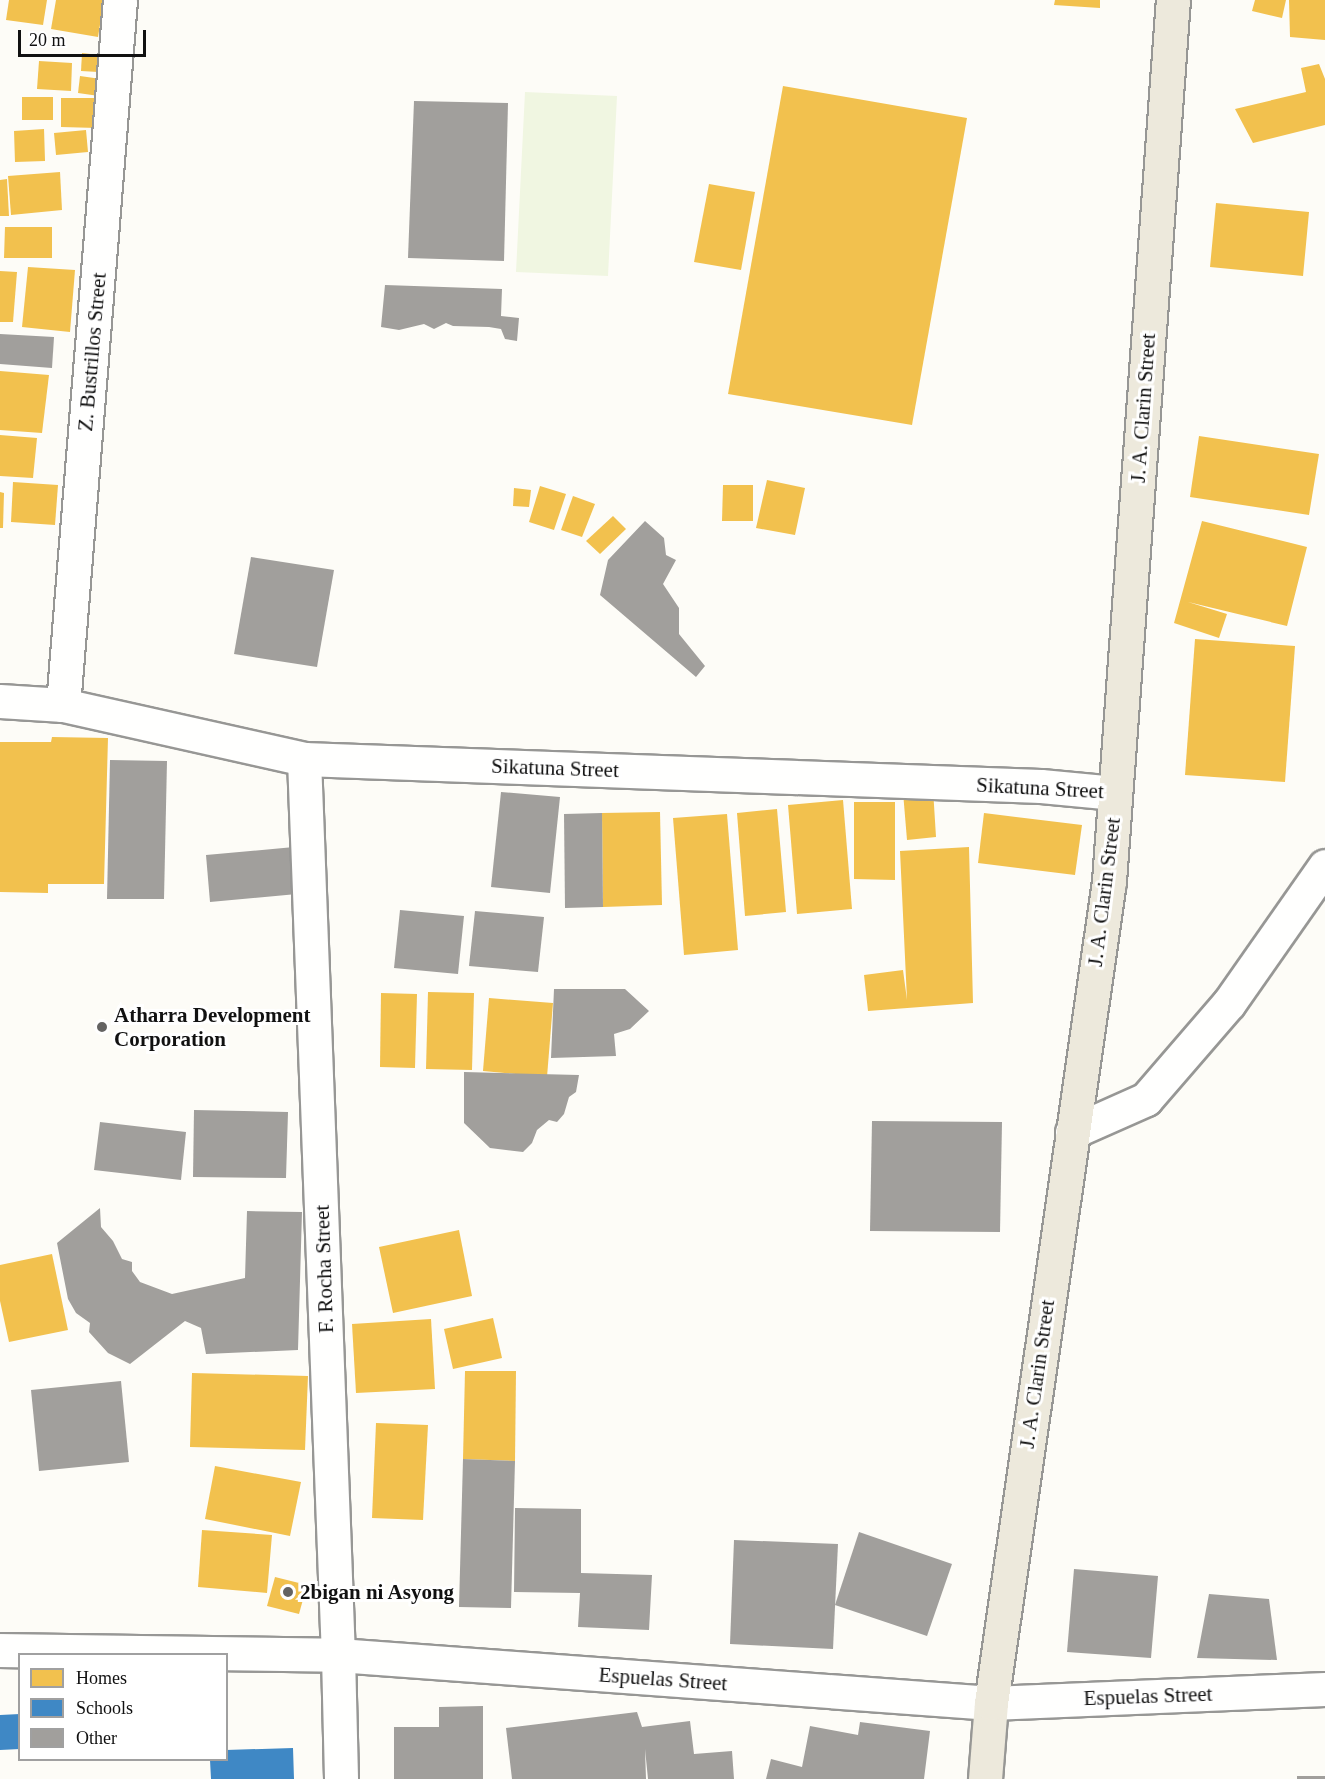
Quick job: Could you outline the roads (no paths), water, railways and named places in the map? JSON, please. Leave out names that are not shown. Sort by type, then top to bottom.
[{"type":"main road","name":"J. A. Clarin Street","points":[[985,1779],[991,1703],[1109,881],[1173,0]]},
{"type":"street","name":"Z. Bustrillos Street","points":[[63,705],[120,0]]},
{"type":"street","name":"Sikatuna Street","points":[[0,702],[63,705],[304,759],[1041,786],[1115,793]]},
{"type":"street","name":"F. Rocha Street","points":[[304,759],[338,1655],[340,1779]]},
{"type":"street","points":[[1072,1132],[1146,1099],[1229,1003],[1325,866]]},
{"type":"street","name":"Espuelas Street","points":[[0,1650],[203,1653]]},
{"type":"street","name":"Espuelas Street","points":[[228,1653],[338,1655],[991,1703],[1325,1689]]},
{"type":"place","name":"Atharra Development Corporation","points":[[102,1027]]},
{"type":"place","name":"2bigan ni Asyong","points":[[288,1592]]}]
